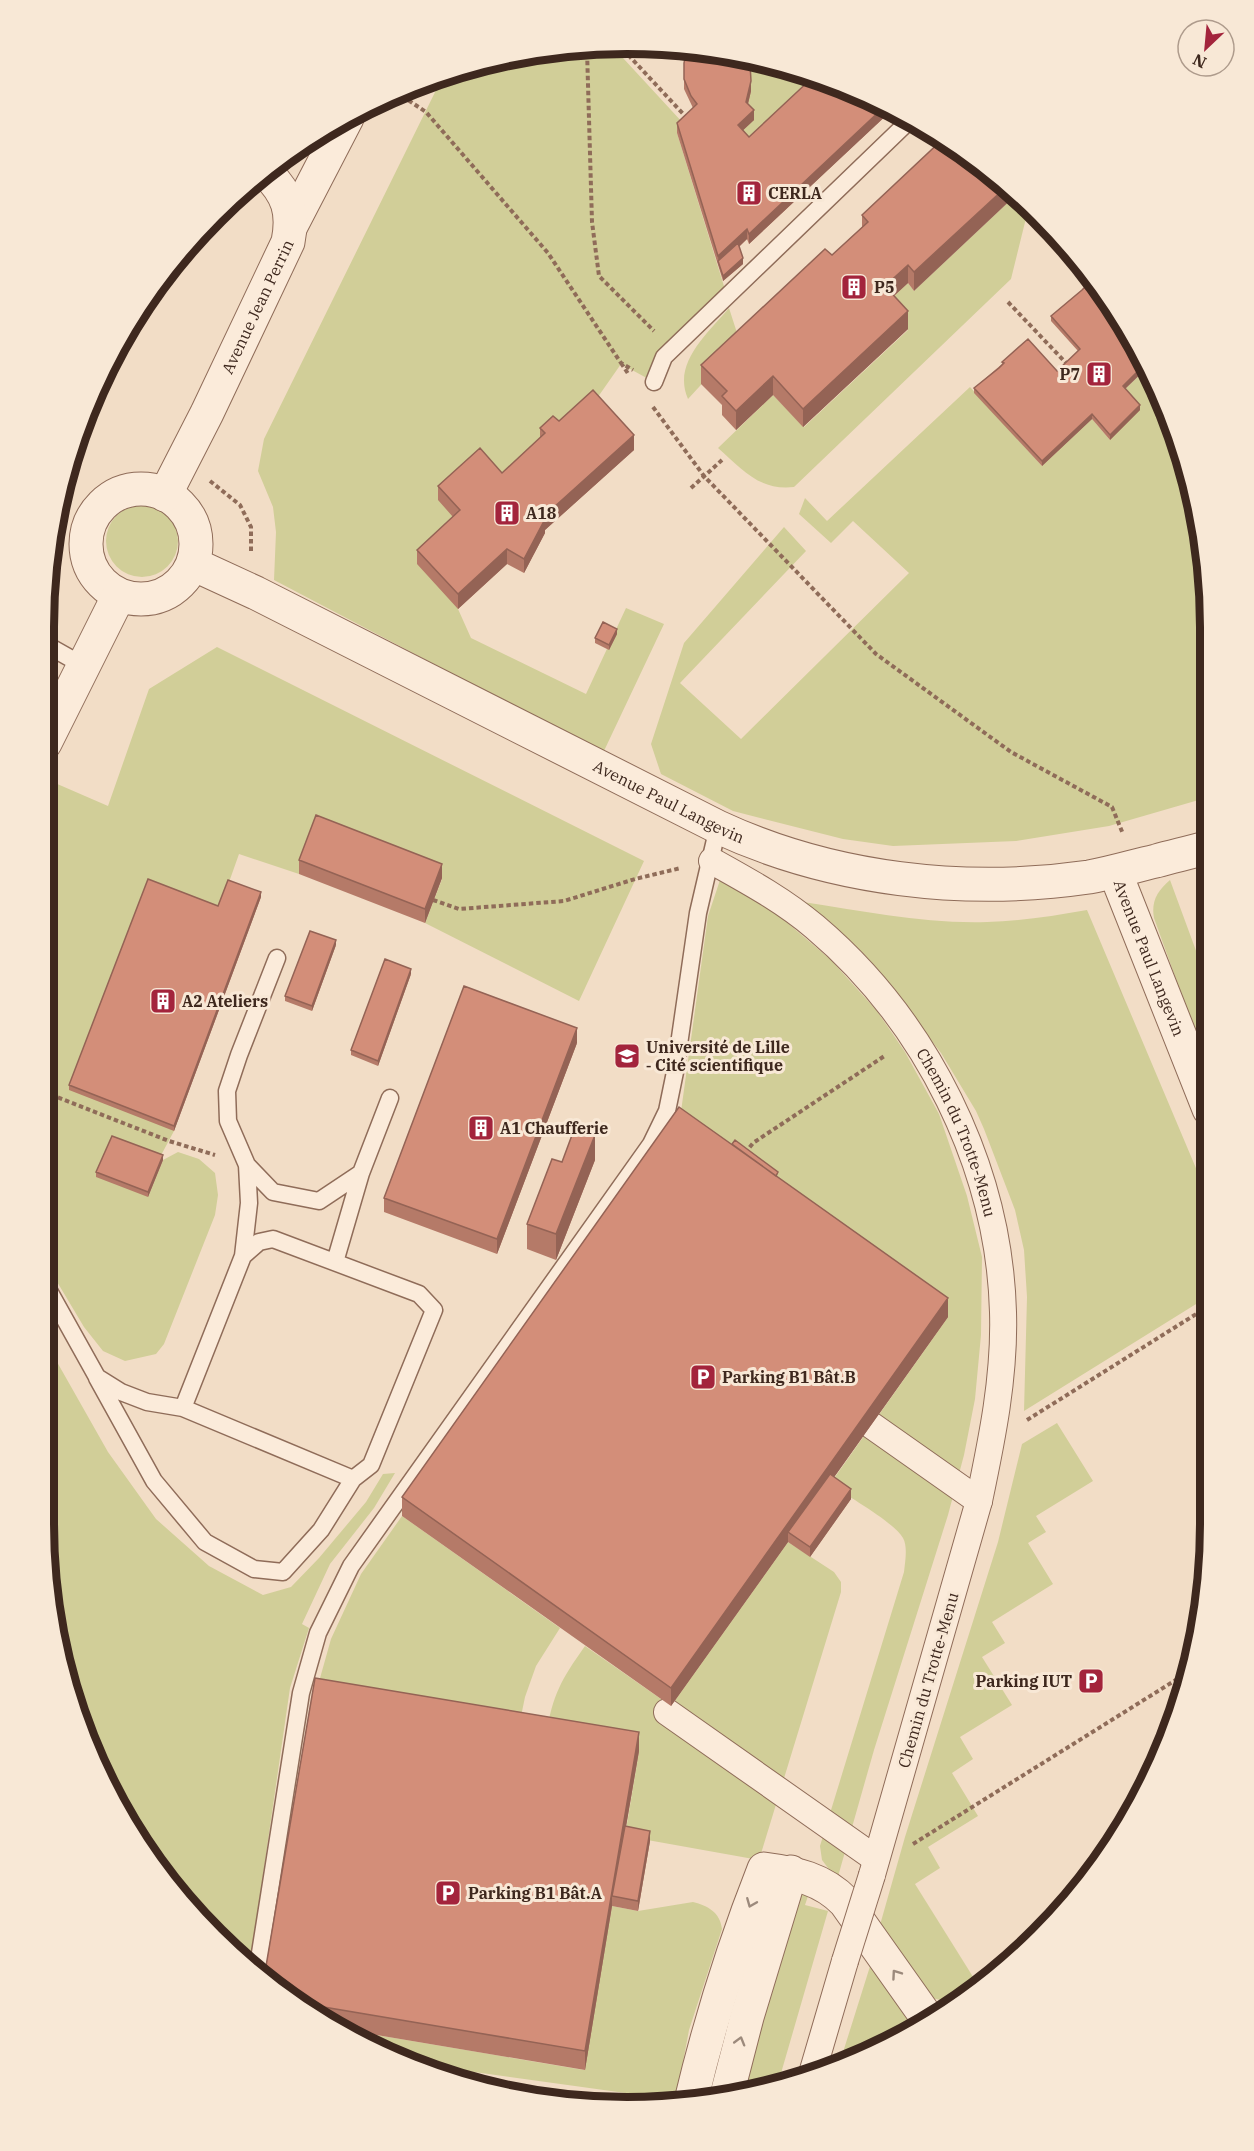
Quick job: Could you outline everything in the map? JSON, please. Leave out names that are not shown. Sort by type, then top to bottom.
[{"type":"street","name":"Avenue Jean Perrin","points":[[165,495],[277,266],[288,242],[291,226],[340,132]]},
{"type":"street","points":[[271,178],[285,197],[291,213],[291,226]]},
{"type":"street","points":[[147,489],[165,495],[178,504],[192,524],[196,548],[193,564],[177,586],[163,595],[145,599],[119,595],[104,585],[89,562],[86,544],[89,526],[104,503],[129,490],[147,489]]},
{"type":"street","name":"Avenue Paul Langevin","points":[[193,564],[256,593],[718,827],[796,858],[870,875],[960,883],[1021,884],[1088,877],[1200,849]]},
{"type":"street","points":[[54,725],[119,595]]},
{"type":"street","name":"Chemin du Trotte-Menu","points":[[712,861],[776,897],[815,927],[878,991],[938,1077],[959,1119],[986,1197],[997,1247],[1003,1312],[1001,1376],[979,1501],[814,2066]]},
{"type":"street","name":"Avenue Paul Langevin","points":[[1127,868],[1121,887],[1200,1086]]},
{"type":"street","points":[[871,1425],[979,1501]]},
{"type":"street","points":[[667,1712],[850,1841],[874,1867]]},
{"type":"street","points":[[693,2093],[715,2005],[764,1869],[791,1872],[826,1886],[840,1897],[924,2014]]},
{"type":"street","points":[[729,2088],[750,2007],[791,1872]]},
{"type":"lane","points":[[654,382],[664,357],[904,126]]},
{"type":"lane","points":[[54,649],[84,666]]},
{"type":"lane","points":[[258,1963],[301,1693],[318,1633],[351,1566],[651,1144],[667,1111],[675,1072],[698,913],[712,861],[718,827]]},
{"type":"lane","points":[[183,1408],[243,1256],[249,1203],[247,1165],[228,1121],[227,1091],[277,958]]},
{"type":"lane","points":[[334,1262],[362,1173],[390,1098]]},
{"type":"lane","points":[[247,1165],[273,1192],[319,1201],[362,1173]]},
{"type":"lane","points":[[54,1300],[154,1481],[205,1542],[254,1569],[283,1572],[321,1530],[353,1479],[371,1465],[434,1310],[419,1294],[273,1239],[260,1242],[243,1256]]},
{"type":"lane","points":[[97,1377],[121,1392],[147,1402],[183,1408],[353,1479]]},
{"type":"path","points":[[627,54],[689,121]]},
{"type":"path","points":[[587,55],[592,222],[599,276],[672,349]]},
{"type":"path","points":[[406,99],[426,112],[548,253],[635,382]]},
{"type":"path","points":[[1008,302],[1068,365]]},
{"type":"path","points":[[621,363],[654,382]]},
{"type":"path","points":[[649,401],[704,476],[876,654],[1011,752],[1112,807],[1127,868]]},
{"type":"path","points":[[184,459],[240,505],[251,527],[251,561],[263,574],[256,593]]},
{"type":"path","points":[[691,488],[722,460]]},
{"type":"path","points":[[433,900],[459,909],[564,901],[635,879],[712,861]]},
{"type":"path","points":[[741,1159],[753,1143],[896,1048],[914,1040]]},
{"type":"path","points":[[54,1096],[169,1141],[247,1165]]},
{"type":"path","points":[[1041,1411],[1200,1312]]},
{"type":"path","points":[[912,1845],[1178,1679]]},
{"type":"shaded area","points":[[619,54],[683,123],[677,133],[727,296],[664,357],[654,382],[621,364],[593,404],[460,525],[458,609],[471,638],[586,694],[626,608],[664,624],[603,753],[274,580],[276,532],[273,507],[258,471],[264,439],[438,86],[515,65],[590,55]]},
{"type":"shaded area","points":[[747,67],[814,85],[749,147],[738,135],[750,95]]},
{"type":"shaded area","points":[[1010,201],[1026,217],[1011,279],[794,487],[771,486],[761,482],[743,471],[718,448],[773,395],[804,427],[908,330],[885,304],[908,283],[914,291]]},
{"type":"shaded area","points":[[729,308],[738,336],[710,375],[688,399],[684,386],[688,361],[703,338]]},
{"type":"shaded area","points":[[1141,374],[1170,443],[1189,515],[1199,590],[1200,800],[1109,826],[1016,841],[893,846],[843,839],[733,811],[661,774],[651,744],[684,643],[784,527],[806,551],[680,683],[741,739],[909,573],[853,521],[831,543],[799,514],[805,498],[827,521],[970,387],[1042,466],[1092,419],[1110,440],[1123,391]]},
{"type":"shaded area","points":[[142,505],[162,511],[172,521],[178,541],[172,561],[162,571],[142,577],[122,571],[112,561],[106,541],[112,521],[122,511]]},
{"type":"shaded area","points":[[217,647],[644,861],[579,1001],[425,923],[442,879],[316,830],[299,874],[239,854],[228,885],[174,1131],[159,1159],[148,1197],[163,1160],[178,1152],[199,1159],[215,1173],[218,1195],[215,1215],[164,1344],[156,1354],[125,1361],[103,1351],[84,1327],[54,1277],[54,785],[55,783],[108,806],[149,689]]},
{"type":"shaded area","points":[[720,880],[770,908],[831,960],[877,1011],[905,1052],[939,1114],[967,1196],[982,1257],[981,1335],[975,1399],[964,1455],[948,1515],[874,1750],[837,1880],[822,1860],[820,1846],[904,1572],[906,1550],[903,1538],[890,1524],[830,1484],[948,1317],[679,1126],[708,916]]},
{"type":"shaded area","points":[[1170,880],[1200,962],[1200,1046],[1154,918],[1153,907],[1162,888]]},
{"type":"shaded area","points":[[803,902],[894,916],[964,922],[1025,919],[1087,910],[1200,1178],[1200,1302],[1024,1411],[1027,1297],[1024,1250],[1015,1210],[984,1129],[976,1111],[941,1053],[866,956],[827,919]]},
{"type":"shaded area","points":[[54,1357],[108,1452],[156,1519],[209,1566],[263,1595],[291,1587],[319,1558],[366,1502],[383,1474],[395,1473],[374,1508],[330,1564],[302,1624],[309,1628],[290,1688],[251,1957],[196,1902],[172,1873],[151,1842],[113,1777],[84,1708],[65,1636],[55,1561]]},
{"type":"shaded area","points":[[1057,1423],[1093,1481],[1036,1516],[1046,1532],[1028,1543],[1053,1584],[992,1622],[1005,1643],[982,1657],[1012,1705],[960,1737],[973,1759],[952,1773],[978,1816],[928,1847],[940,1868],[915,1884],[975,1980],[944,2000],[940,2000],[932,1998],[878,1932],[905,1837],[998,1542],[1022,1444]]},
{"type":"shaded area","points":[[402,1516],[560,1628],[536,1666],[525,1697],[518,1731],[315,1696],[331,1639],[361,1574]]},
{"type":"shaded area","points":[[788,1542],[834,1572],[841,1582],[841,1592],[759,1860],[625,1836],[639,1751],[546,1735],[555,1698],[564,1678],[585,1646],[671,1706]]},
{"type":"shaded area","points":[[809,1893],[805,1905],[828,1911],[780,2076],[744,2085],[795,1894]]},
{"type":"shaded area","points":[[693,1902],[716,1914],[721,1923],[722,1929],[689,2030],[677,2095],[650,2096],[447,2068],[365,2033],[584,2070],[612,1906],[638,1911]]},
{"type":"shaded area","points":[[872,1960],[913,2021],[842,2054]]},
{"type":"building","name":"CERLA","points":[[685,57],[750,68],[751,81],[746,102],[754,110],[738,125],[749,137],[807,83],[878,112],[749,234],[747,229],[718,256],[677,123],[697,104],[684,79]]},
{"type":"building","name":"P5","points":[[936,145],[976,172],[1000,192],[914,272],[908,265],[885,286],[908,311],[803,409],[773,376],[736,411],[722,396],[727,391],[701,365],[825,249],[832,255],[868,222],[862,215]]},
{"type":"building","points":[[738,243],[743,258],[723,276],[718,261]]},
{"type":"building","name":"P7","points":[[1087,285],[1139,370],[1123,386],[1140,405],[1110,435],[1092,414],[1042,461],[974,388],[999,368],[1004,363],[1002,362],[1028,339],[1057,371],[1080,349],[1051,316]]},
{"type":"building","name":"A18","points":[[593,390],[634,435],[542,518],[545,519],[524,559],[507,549],[458,594],[417,550],[460,510],[438,486],[480,448],[502,473],[545,433],[540,428],[553,416],[559,421]]},
{"type":"building","points":[[603,622],[617,629],[609,645],[595,638]]},
{"type":"building","points":[[316,815],[442,864],[425,909],[299,860]]},
{"type":"building","name":"A2 Ateliers","points":[[148,879],[218,906],[228,880],[261,892],[174,1126],[69,1085]]},
{"type":"building","points":[[310,931],[336,940],[312,1006],[285,996]]},
{"type":"building","points":[[385,959],[411,969],[378,1061],[351,1050]]},
{"type":"building","name":"A1 Chaufferie","points":[[464,986],[577,1028],[497,1239],[384,1198]]},
{"type":"building","name":"Parking B1 Bât.B","points":[[679,1107],[948,1298],[671,1688],[402,1497]]},
{"type":"building","points":[[575,1127],[595,1135],[556,1234],[527,1224],[552,1159],[562,1162]]},
{"type":"building","points":[[112,1136],[163,1155],[148,1192],[96,1172]]},
{"type":"building","points":[[735,1140],[778,1172],[776,1176],[732,1144]]},
{"type":"building","points":[[830,1474],[851,1489],[810,1547],[788,1532]]},
{"type":"building","name":"Parking B1 Bât.A","points":[[315,1678],[639,1732],[585,2051],[318,2006],[266,1969]]},
{"type":"building","points":[[625,1826],[650,1831],[638,1901],[612,1896]]},
{"type":"place","name":"CERLA","points":[[749,193]]},
{"type":"place","name":"P5","points":[[854,287]]},
{"type":"place","name":"P7","points":[[1099,374]]},
{"type":"place","name":"A18","points":[[507,513]]},
{"type":"place","name":"A2 Ateliers","points":[[163,1001]]},
{"type":"place","name":"Université de Lille ‐ Cité scientifique","points":[[627,1056]]},
{"type":"place","name":"A1 Chaufferie","points":[[481,1128]]},
{"type":"place","name":"Parking B1 Bât.B","points":[[703,1377]]},
{"type":"place","name":"Parking IUT","points":[[1091,1681]]},
{"type":"place","name":"Parking B1 Bât.A","points":[[448,1893]]}]
